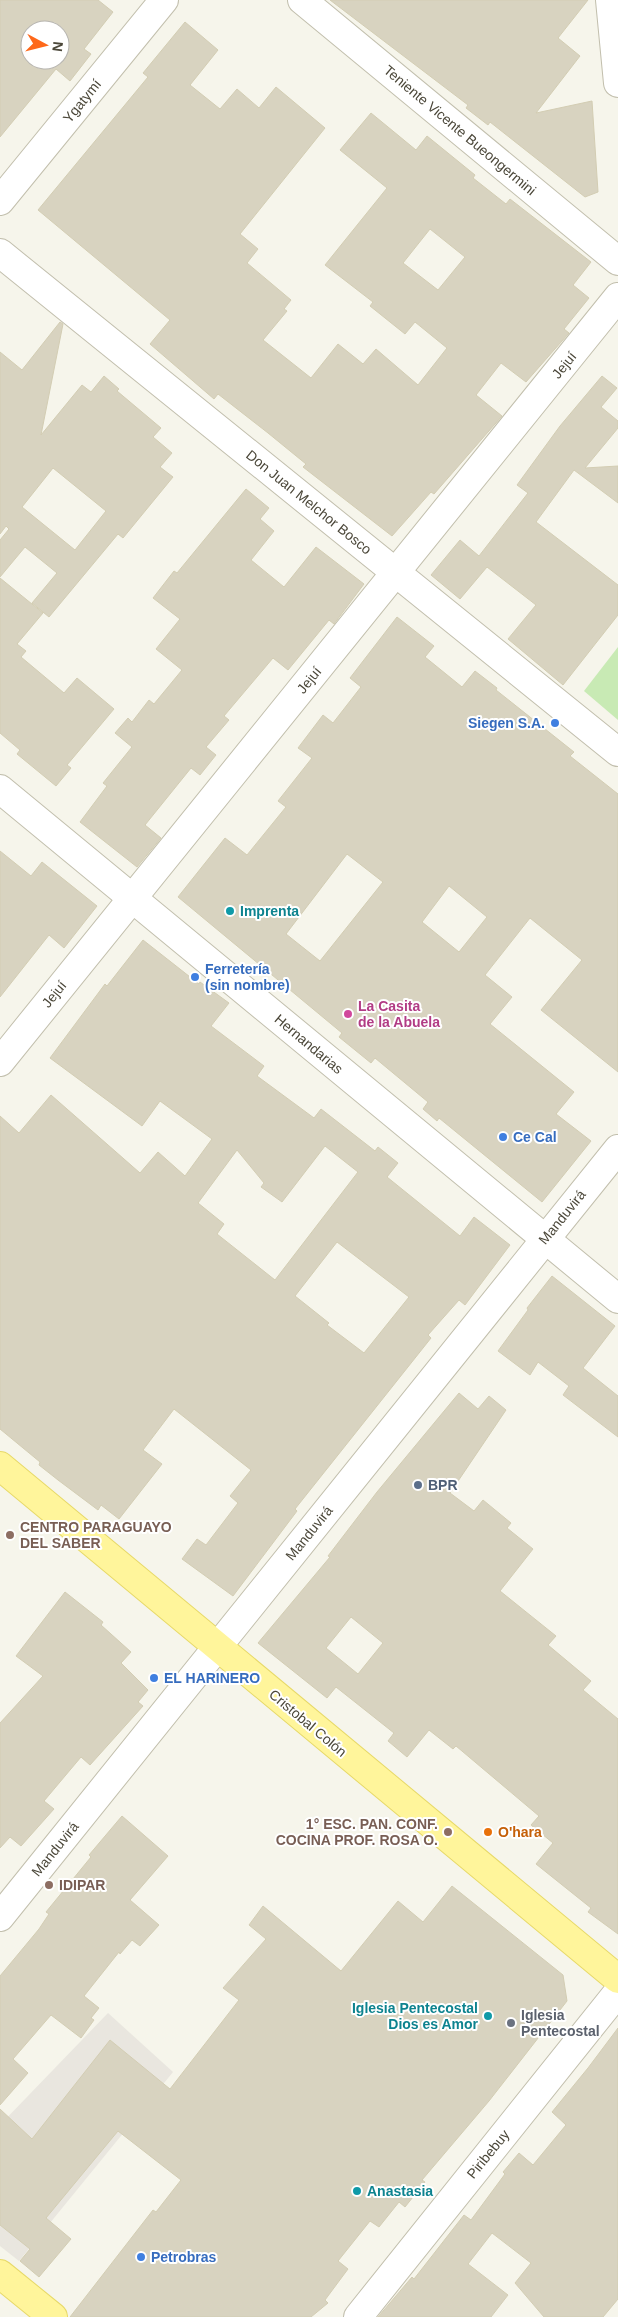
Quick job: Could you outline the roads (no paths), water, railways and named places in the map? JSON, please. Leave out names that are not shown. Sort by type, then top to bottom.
[{"type":"main road","name":"Cristobal Colón","points":[[0,1466],[618,1979]]},
{"type":"main road","points":[[0,2274],[53,2317]]},
{"type":"street","name":"Ygatymí","points":[[0,201],[164,0]]},
{"type":"street","name":"Teniente Vicente Bueongermini","points":[[302,0],[618,261]]},
{"type":"street","points":[[610,0],[618,83]]},
{"type":"street","name":"Don Juan Melchor Bosco","points":[[0,253],[618,752]]},
{"type":"street","name":"Jejuí","points":[[0,1062],[618,298]]},
{"type":"street","name":"Hernandarias","points":[[0,788],[544,1239],[618,1298]]},
{"type":"street","name":"Manduvirá","points":[[0,1917],[618,1149]]},
{"type":"street","name":"Piribebuy","points":[[358,2317],[618,1992]]},
{"type":"place","name":"Siegen S.A.","points":[[555,723]]},
{"type":"place","name":"Imprenta","points":[[230,911]]},
{"type":"place","name":"Ferretería (sin nombre)","points":[[195,977]]},
{"type":"place","name":"La Casita de la Abuela","points":[[348,1014]]},
{"type":"place","name":"Ce Cal","points":[[503,1137]]},
{"type":"place","name":"BPR","points":[[418,1485]]},
{"type":"place","name":"CENTRO PARAGUAYO DEL SABER","points":[[10,1535]]},
{"type":"place","name":"EL HARINERO","points":[[154,1678]]},
{"type":"place","name":"1° ESC. PAN. CONF. COCINA PROF. ROSA O.","points":[[448,1832]]},
{"type":"place","name":"O'hara","points":[[488,1832]]},
{"type":"place","name":"IDIPAR","points":[[49,1885]]},
{"type":"place","name":"Iglesia Pentecostal Dios es Amor","points":[[488,2016]]},
{"type":"place","name":"Iglesia Pentecostal","points":[[511,2023]]},
{"type":"place","name":"Anastasia","points":[[357,2191]]},
{"type":"place","name":"Petrobras","points":[[141,2257]]}]
